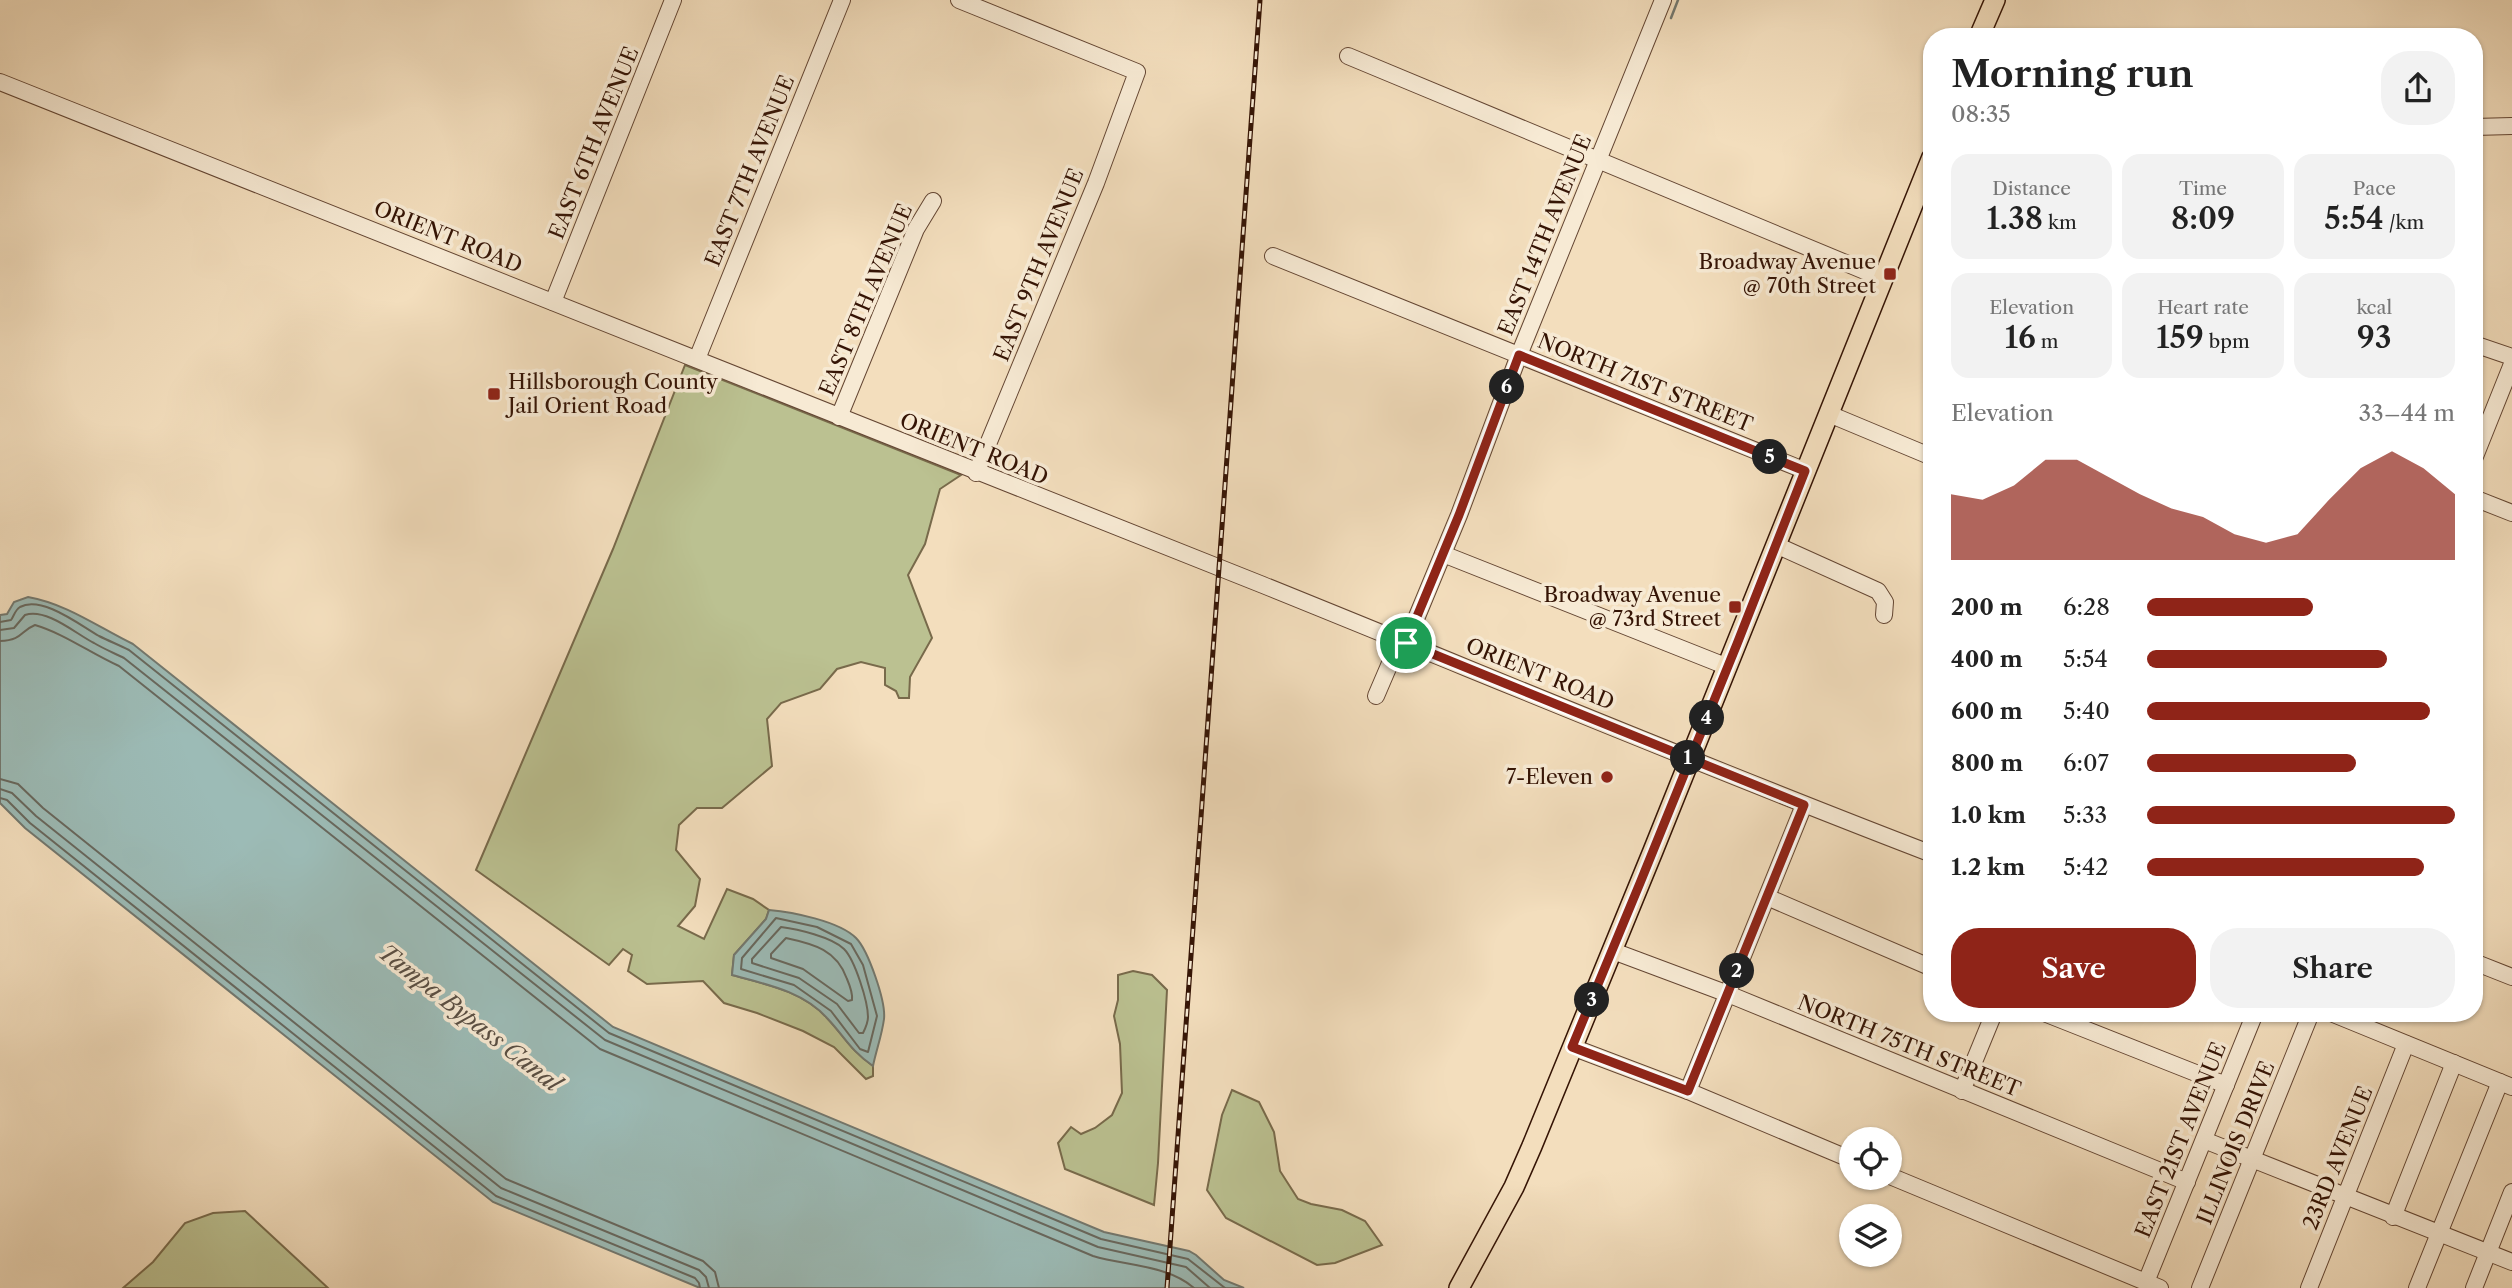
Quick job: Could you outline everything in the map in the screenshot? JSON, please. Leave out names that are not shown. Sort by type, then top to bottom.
[{"type":"main road","points":[[1984,28],[1995,0]]},
{"type":"main road","points":[[1459,1288],[1514,1187],[1613,951],[1923,180]]},
{"type":"street","name":"EAST 6TH AVENUE","points":[[553,302],[673,0]]},
{"type":"street","name":"EAST 7TH AVENUE","points":[[697,359],[842,0]]},
{"type":"street","points":[[959,0],[997,16],[1003,0]]},
{"type":"street","name":"EAST 14TH AVENUE","points":[[1376,696],[1443,554],[1519,355],[1663,0]]},
{"type":"street","name":"EAST 9TH AVENUE","points":[[976,472],[1087,205],[1137,72],[997,16]]},
{"type":"street","points":[[1348,56],[1884,279]]},
{"type":"street","name":"ORIENT ROAD","points":[[0,82],[1923,851]]},
{"type":"street","points":[[2483,127],[2512,126]]},
{"type":"street","name":"EAST 8TH AVENUE","points":[[839,417],[916,229],[933,201]]},
{"type":"street","name":"NORTH 71ST STREET","points":[[1273,256],[1805,471]]},
{"type":"street","points":[[2483,347],[2512,357]]},
{"type":"street","points":[[2483,436],[2512,364]]},
{"type":"street","points":[[1829,414],[1923,453]]},
{"type":"street","points":[[2483,502],[2512,513]]},
{"type":"street","points":[[1776,545],[1878,591],[1885,601],[1884,615]]},
{"type":"street","points":[[1443,554],[1728,667]]},
{"type":"street","points":[[1688,1091],[1804,805]]},
{"type":"street","points":[[1767,897],[1923,964]]},
{"type":"street","name":"NORTH 75TH STREET","points":[[1613,951],[1728,994],[2187,1182]]},
{"type":"street","points":[[2483,966],[2512,977]]},
{"type":"street","points":[[1962,1091],[1990,1022]]},
{"type":"street","points":[[2067,1022],[2227,1085]]},
{"type":"street","name":"EAST 21ST AVENUE","points":[[2153,1285],[2187,1182],[2252,1022]]},
{"type":"street","name":"ILLINOIS DRIVE","points":[[2200,1288],[2307,1022]]},
{"type":"street","points":[[2352,1022],[2506,1084],[2417,1288]]},
{"type":"street","name":"23RD AVENUE","points":[[2309,1288],[2406,1044]]},
{"type":"street","points":[[1572,1047],[1688,1091],[1839,1155]]},
{"type":"street","points":[[2393,1217],[2454,1063]]},
{"type":"street","points":[[2204,1140],[2512,1262]]},
{"type":"street","points":[[1902,1181],[2153,1285]]},
{"type":"street","points":[[2474,1288],[2512,1192]]},
{"type":"green space","points":[[685,365],[961,475],[940,489],[925,544],[908,575],[932,638],[910,677],[909,698],[899,698],[896,691],[885,685],[885,668],[861,662],[837,669],[820,689],[781,703],[767,719],[772,766],[722,808],[697,808],[679,825],[676,850],[700,879],[695,906],[678,926],[704,939],[727,889],[753,899],[769,910],[766,919],[734,955],[732,975],[770,985],[807,1001],[873,1066],[873,1076],[866,1079],[834,1047],[803,1031],[724,1003],[703,981],[647,984],[628,971],[632,955],[623,949],[609,965],[476,870],[613,549]]},
{"type":"green space","points":[[1133,971],[1152,975],[1167,990],[1154,1205],[1065,1169],[1058,1143],[1071,1127],[1081,1134],[1095,1128],[1112,1115],[1122,1093],[1120,1044],[1114,1016],[1118,1000],[1118,975]]},
{"type":"green space","points":[[1232,1090],[1259,1102],[1274,1132],[1280,1171],[1298,1199],[1342,1210],[1365,1221],[1382,1245],[1335,1263],[1317,1265],[1226,1218],[1207,1190],[1222,1115]]},
{"type":"green space","points":[[245,1211],[328,1288],[123,1288],[153,1262],[185,1223],[213,1213]]},
{"type":"water","name":"Tampa Bypass Canal","points":[[28,597],[69,610],[133,644],[613,1027],[1104,1232],[1189,1251],[1224,1280],[1244,1288],[700,1288],[493,1202],[25,828],[0,803],[0,615],[7,614],[14,602]]},
{"type":"water","points":[[769,910],[827,922],[848,932],[861,944],[875,976],[884,1011],[873,1066],[807,1001],[770,985],[732,975],[734,955],[766,919]]},
{"type":"waterway","points":[[1671,18],[1678,0]]},
{"type":"railway","points":[[1167,1288],[1260,0]]},
{"type":"place","name":"Broadway Avenue @ 70th Street","points":[[1890,274]]},
{"type":"place","name":"Hillsborough County Jail Orient Road","points":[[494,394]]},
{"type":"place","name":"Broadway Avenue @ 73rd Street","points":[[1735,607]]},
{"type":"place","name":"7-Eleven","points":[[1607,777]]},
{"type":"route","points":[[1406,643],[1459,515],[1519,355],[1805,471],[1728,667],[1690,759],[1656,846],[1572,1047],[1688,1091],[1804,805],[1690,759],[1406,643]]}]
